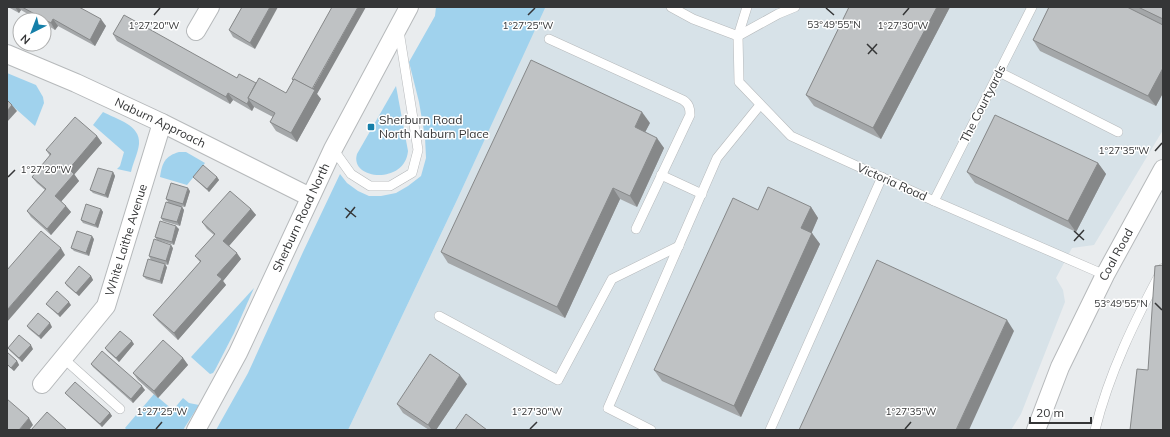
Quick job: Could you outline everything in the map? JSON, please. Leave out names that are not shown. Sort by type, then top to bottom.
[{"type":"street","points":[[196,31],[210,7]]},
{"type":"street","name":"Sherburn Road North","points":[[196,430],[238,353],[333,149],[409,7]]},
{"type":"street","name":"Naburn Approach","points":[[7,54],[76,83],[162,123],[310,197]]},
{"type":"street","name":"White Laithe Avenue","points":[[42,384],[106,306],[162,123]]},
{"type":"street","name":"Coal Road","points":[[1036,430],[1060,367],[1105,276],[1163,169]]},
{"type":"lane","points":[[671,7],[693,18],[738,36],[778,14],[795,7]]},
{"type":"lane","name":"Victoria Road","points":[[747,7],[738,36],[739,82],[791,136],[1105,276]]},
{"type":"lane","name":"The Courtyards","points":[[934,201],[1032,7]]},
{"type":"lane","points":[[333,149],[351,174],[370,186],[390,186],[412,172],[418,150],[398,28]]},
{"type":"lane","points":[[550,39],[687,103],[690,115],[636,229]]},
{"type":"lane","points":[[999,72],[1118,132]]},
{"type":"lane","points":[[651,430],[608,408],[717,158],[760,104]]},
{"type":"lane","points":[[661,175],[702,194]]},
{"type":"lane","points":[[770,430],[882,177]]},
{"type":"lane","points":[[439,316],[558,380],[612,279],[679,246]]},
{"type":"lane","points":[[1095,430],[1109,381],[1126,340],[1163,268]]},
{"type":"lane","points":[[63,358],[120,409]]},
{"type":"shaded area","points":[[436,7],[545,8],[457,200],[348,430],[216,430],[248,373],[340,174],[347,183],[358,191],[369,196],[381,196],[396,193],[421,176],[426,158],[425,137],[419,102],[409,62],[435,16]]},
{"type":"shaded area","points":[[543,7],[1163,7],[1163,130],[1094,245],[1072,248],[1056,278],[1063,290],[1065,302],[1021,414],[1011,430],[348,430],[457,200],[544,8]]},
{"type":"shaded area","points":[[7,73],[36,85],[43,97],[44,103],[35,126],[7,101]]},
{"type":"shaded area","points":[[396,86],[408,151],[405,162],[398,169],[388,174],[378,175],[369,173],[361,169],[357,163],[357,154]]},
{"type":"shaded area","points":[[103,112],[132,127],[139,137],[138,151],[131,172],[117,169],[120,166],[124,152],[93,125]]},
{"type":"shaded area","points":[[179,152],[186,152],[205,163],[187,185],[160,177],[163,164],[167,158]]},
{"type":"shaded area","points":[[254,288],[234,333],[215,370],[210,374],[191,357]]},
{"type":"shaded area","points":[[154,394],[173,410],[183,398],[189,403],[199,405],[183,430],[127,430],[125,428]]},
{"type":"building","points":[[22,7],[79,7],[101,19],[90,40],[53,19],[52,21],[52,12],[31,12]]},
{"type":"building","points":[[242,7],[270,7],[250,43],[229,30]]},
{"type":"building","points":[[332,7],[358,7],[312,89],[292,79]]},
{"type":"building","points":[[849,7],[937,7],[873,128],[806,95]]},
{"type":"building","points":[[1049,7],[1127,7],[1163,25],[1163,68],[1148,96],[1033,40]]},
{"type":"building","points":[[1138,7],[1163,7],[1163,19]]},
{"type":"building","points":[[124,15],[237,78],[239,74],[256,83],[248,98],[249,100],[247,104],[228,93],[226,97],[113,34]]},
{"type":"building","points":[[531,60],[642,112],[635,127],[657,138],[630,196],[613,188],[557,307],[441,252]]},
{"type":"building","points":[[259,78],[286,93],[294,79],[315,90],[291,133],[270,122],[275,113],[248,98]]},
{"type":"building","points":[[7,100],[12,105],[7,111]]},
{"type":"building","points":[[995,115],[1098,163],[1068,221],[967,172]]},
{"type":"building","points":[[75,117],[97,136],[69,169],[74,174],[55,196],[66,206],[47,229],[27,211],[46,189],[32,177],[51,154],[46,150]]},
{"type":"building","points":[[203,165],[217,177],[207,189],[193,177]]},
{"type":"building","points":[[98,168],[113,172],[105,195],[90,190]]},
{"type":"building","points":[[171,183],[188,188],[183,204],[166,199]]},
{"type":"building","points":[[768,187],[811,207],[801,228],[812,233],[734,406],[654,370],[733,198],[758,210]]},
{"type":"building","points":[[230,191],[251,209],[223,241],[237,253],[217,275],[222,279],[174,333],[153,315],[201,261],[195,256],[215,234],[202,222]]},
{"type":"building","points":[[166,202],[182,207],[177,222],[161,218]]},
{"type":"building","points":[[86,204],[101,209],[95,225],[81,220]]},
{"type":"building","points":[[160,221],[176,226],[172,242],[155,237]]},
{"type":"building","points":[[41,231],[61,248],[7,310],[7,270]]},
{"type":"building","points":[[77,231],[92,236],[86,253],[71,248]]},
{"type":"building","points":[[154,239],[171,245],[166,261],[149,256]]},
{"type":"building","points":[[148,259],[165,264],[160,281],[143,276]]},
{"type":"building","points":[[877,260],[1007,320],[956,430],[799,430]]},
{"type":"building","points":[[1163,265],[1163,430],[1130,430],[1137,369],[1148,370],[1155,266]]},
{"type":"building","points":[[79,266],[91,276],[76,293],[65,283]]},
{"type":"building","points":[[57,291],[69,302],[58,314],[46,304]]},
{"type":"building","points":[[38,313],[50,323],[39,336],[27,326]]},
{"type":"building","points":[[120,331],[132,341],[116,358],[105,348]]},
{"type":"building","points":[[19,335],[31,345],[19,358],[8,348]]},
{"type":"building","points":[[163,340],[183,358],[154,391],[133,373]]},
{"type":"building","points":[[102,351],[142,386],[131,399],[91,364]]},
{"type":"building","points":[[7,352],[17,361],[11,368],[7,364]]},
{"type":"building","points":[[430,354],[460,375],[428,425],[397,404]]},
{"type":"building","points":[[75,382],[110,413],[100,424],[65,393]]},
{"type":"building","points":[[7,399],[29,418],[19,430],[7,430]]},
{"type":"building","points":[[47,412],[67,430],[31,430]]},
{"type":"building","points":[[466,414],[487,430],[455,430]]},
{"type":"place","name":"Sherburn Road North Naburn Place","points":[[371,127]]}]
